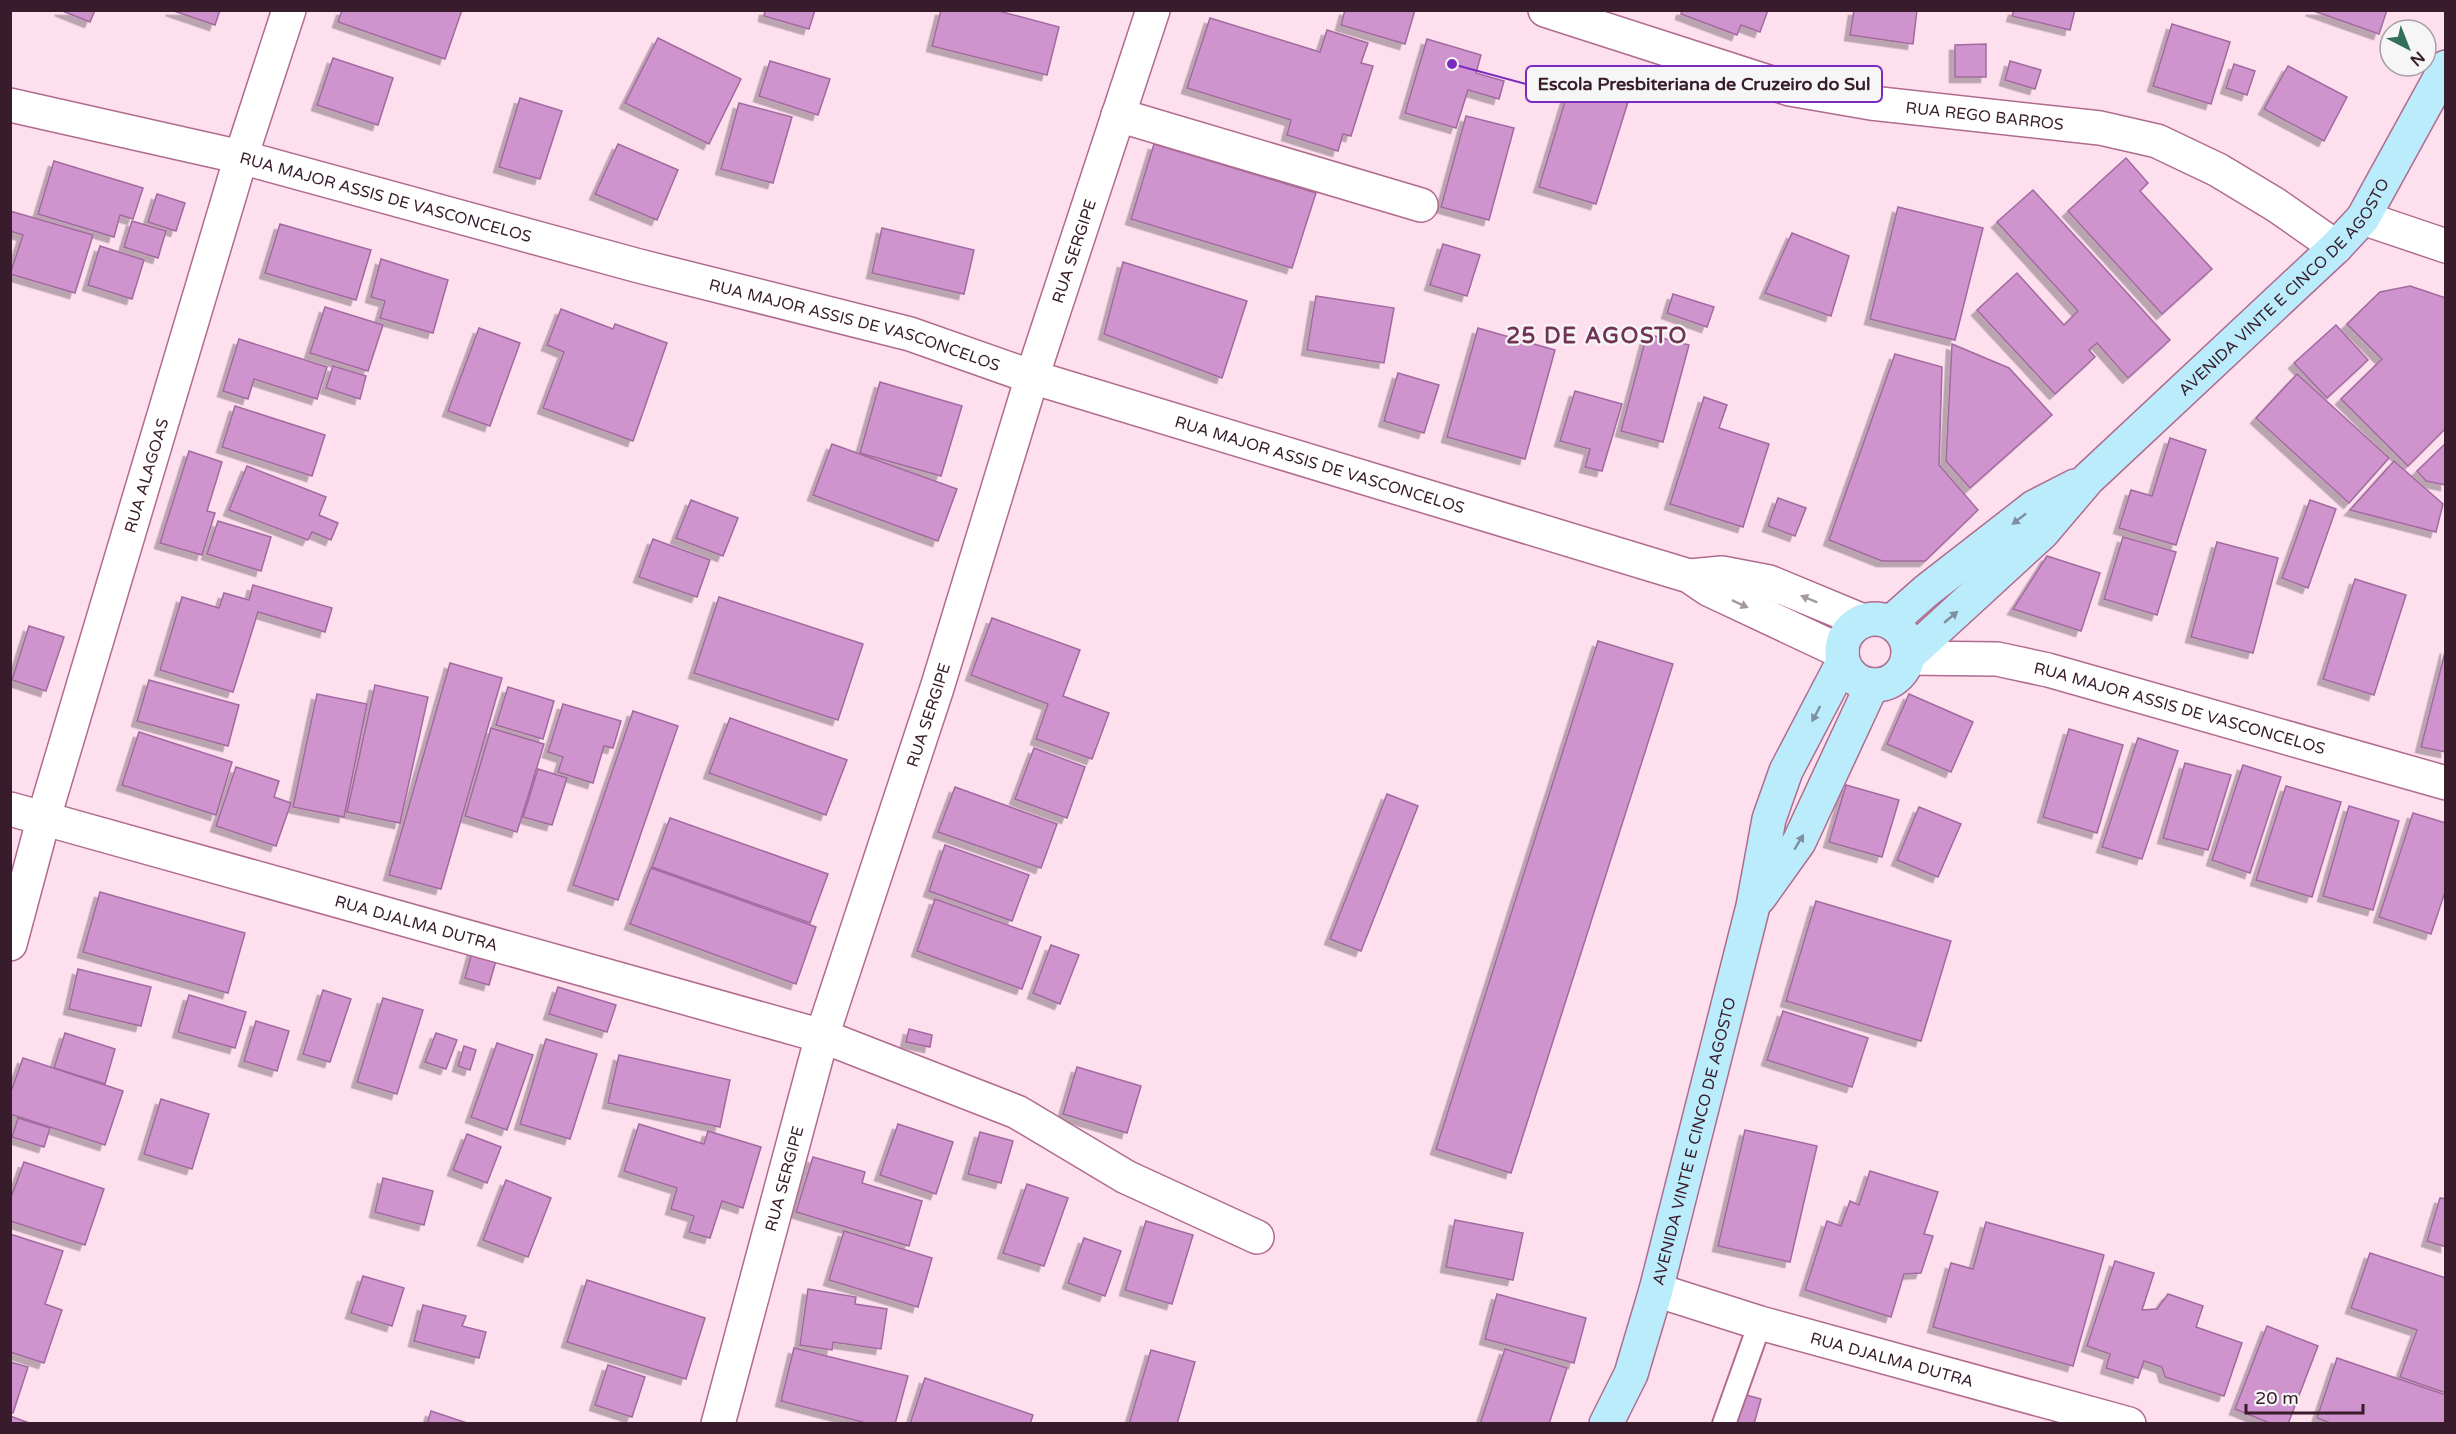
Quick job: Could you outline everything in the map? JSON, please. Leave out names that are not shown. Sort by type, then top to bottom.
[{"type":"main road","name":"AVENIDA VINTE E CINCO DE AGOSTO","points":[[1753,906],[1799,842],[1872,685],[1883,684],[1896,677],[1908,657],[2042,533],[2088,479],[2336,247],[2363,218],[2445,68]]},
{"type":"main road","name":"AVENIDA VINTE E CINCO DE AGOSTO","points":[[1606,1424],[1631,1374],[1656,1290],[1753,906],[1769,819],[1786,771],[1843,657],[1848,631],[1877,622],[1926,591],[2034,507],[2088,479]]},
{"type":"main road","points":[[1877,622],[1905,636],[1908,657]]},
{"type":"main road","points":[[1843,657],[1854,678],[1872,685]]},
{"type":"main road","name":"AVENIDA VINTE E CINCO DE AGOSTO","points":[[1629,1424],[1631,1374]]},
{"type":"street","name":"RUA ALAGOAS","points":[[10,944],[44,817],[241,157],[289,10]]},
{"type":"street","name":"RUA SERGIPE","points":[[718,1424],[822,1036],[937,688],[1032,376],[1153,10]]},
{"type":"street","name":"RUA REGO BARROS","points":[[1545,10],[1790,89],[1870,103],[2100,128],[2157,141],[2218,170],[2276,205],[2336,247]]},
{"type":"street","name":"RUA MAJOR ASSIS DE VASCONCELOS","points":[[10,105],[241,157],[639,266],[910,334],[1032,376],[1689,576],[1708,589],[1843,657]]},
{"type":"street","points":[[1118,115],[1421,205]]},
{"type":"street","points":[[2363,218],[2445,246]]},
{"type":"street","name":"RUA MAJOR ASSIS DE VASCONCELOS","points":[[1689,576],[1722,573],[1769,582],[1877,622]]},
{"type":"street","name":"RUA MAJOR ASSIS DE VASCONCELOS","points":[[1908,657],[1997,659],[2048,670],[2445,783]]},
{"type":"street","name":"RUA DJALMA DUTRA","points":[[10,809],[822,1036],[1017,1112],[1126,1177],[1257,1237]]},
{"type":"street","name":"RUA DJALMA DUTRA","points":[[1656,1290],[1760,1323],[2129,1424]]},
{"type":"lane","points":[[1724,1424],[1760,1323]]},
{"type":"building","points":[[60,10],[95,10],[90,22]]},
{"type":"building","points":[[171,10],[220,10],[215,25]]},
{"type":"building","points":[[342,10],[462,10],[445,59],[338,22]]},
{"type":"building","points":[[765,10],[815,10],[809,29],[764,16]]},
{"type":"building","points":[[941,10],[995,10],[1059,27],[1047,75],[932,46]]},
{"type":"building","points":[[1345,10],[1415,10],[1405,44],[1341,25]]},
{"type":"building","points":[[1682,10],[1768,10],[1760,32],[1741,25],[1737,35],[1681,14]]},
{"type":"building","points":[[1854,10],[1917,10],[1913,44],[1850,35]]},
{"type":"building","points":[[2014,10],[2075,10],[2070,30],[2012,16]]},
{"type":"building","points":[[2311,10],[2387,10],[2384,18],[2378,18],[2378,34]]},
{"type":"building","points":[[1210,18],[1320,52],[1327,30],[1368,43],[1361,63],[1373,66],[1351,136],[1343,134],[1338,151],[1287,135],[1291,120],[1187,88]]},
{"type":"building","points":[[2172,24],[2230,42],[2211,104],[2153,86]]},
{"type":"building","points":[[658,38],[741,79],[709,144],[625,103]]},
{"type":"building","points":[[1427,39],[1481,55],[1476,73],[1504,81],[1499,99],[1468,90],[1456,128],[1405,113]]},
{"type":"building","points":[[1986,44],[1986,77],[1955,77],[1955,45]]},
{"type":"building","points":[[333,58],[393,78],[378,125],[317,105]]},
{"type":"building","points":[[770,61],[830,79],[818,115],[759,96]]},
{"type":"building","points":[[2010,61],[2041,70],[2035,89],[2005,80]]},
{"type":"building","points":[[2234,64],[2255,71],[2247,95],[2226,88]]},
{"type":"building","points":[[2288,66],[2347,97],[2324,141],[2264,109]]},
{"type":"building","points":[[1570,85],[1628,102],[1596,204],[1539,187]]},
{"type":"building","points":[[520,98],[562,111],[540,179],[499,167]]},
{"type":"building","points":[[739,103],[792,117],[773,183],[721,169]]},
{"type":"building","points":[[1466,116],[1514,128],[1489,220],[1441,207]]},
{"type":"building","points":[[618,144],[678,170],[657,220],[595,194]]},
{"type":"building","points":[[1154,144],[1316,193],[1292,268],[1131,219]]},
{"type":"building","points":[[2126,158],[2148,183],[2140,191],[2212,269],[2162,314],[2068,211]]},
{"type":"building","points":[[54,161],[143,188],[133,219],[120,215],[114,237],[38,214]]},
{"type":"building","points":[[2033,190],[2170,340],[2128,378],[2097,343],[2089,350],[2095,357],[2055,394],[1977,310],[2017,273],[2064,325],[2078,311],[1997,222]]},
{"type":"building","points":[[157,194],[185,203],[176,231],[148,222]]},
{"type":"building","points":[[1898,207],[1983,228],[1955,340],[1870,319]]},
{"type":"building","points":[[10,211],[93,235],[75,293],[10,274],[23,235],[10,231]]},
{"type":"building","points":[[132,221],[166,231],[158,258],[124,247]]},
{"type":"building","points":[[280,224],[371,250],[356,300],[265,273]]},
{"type":"building","points":[[882,228],[974,250],[964,294],[872,273]]},
{"type":"building","points":[[1792,233],[1849,256],[1831,316],[1765,293]]},
{"type":"building","points":[[1443,244],[1480,255],[1467,296],[1430,285]]},
{"type":"building","points":[[100,246],[144,260],[132,299],[88,285]]},
{"type":"building","points":[[381,259],[448,280],[433,333],[380,318],[385,301],[371,297]]},
{"type":"building","points":[[1123,262],[1247,301],[1222,378],[1104,334]]},
{"type":"building","points":[[2410,286],[2446,298],[2446,428],[2408,466],[2341,399],[2382,359],[2347,324],[2380,292]]},
{"type":"building","points":[[1673,294],[1714,307],[1707,327],[1667,313]]},
{"type":"building","points":[[1316,296],[1394,308],[1384,363],[1307,350]]},
{"type":"building","points":[[325,307],[383,325],[368,371],[310,353]]},
{"type":"building","points":[[561,309],[613,329],[615,324],[667,343],[633,441],[543,408],[564,352],[547,345]]},
{"type":"building","points":[[2336,325],[2368,360],[2327,398],[2294,363]]},
{"type":"building","points":[[479,328],[520,343],[490,426],[448,411]]},
{"type":"building","points":[[1478,328],[1555,350],[1525,459],[1447,437]]},
{"type":"building","points":[[1647,334],[1689,345],[1663,442],[1621,431]]},
{"type":"building","points":[[239,339],[327,367],[317,399],[254,379],[248,399],[223,391]]},
{"type":"building","points":[[1952,344],[2009,368],[2052,415],[1970,488],[1946,461]]},
{"type":"building","points":[[1895,354],[1942,367],[1939,465],[1978,510],[1925,561],[1882,561],[1829,540]]},
{"type":"building","points":[[333,366],[366,376],[360,399],[326,388]]},
{"type":"building","points":[[1398,373],[1439,385],[1424,433],[1384,421]]},
{"type":"building","points":[[2297,374],[2389,458],[2349,503],[2256,418]]},
{"type":"building","points":[[880,382],[962,406],[941,476],[860,453]]},
{"type":"building","points":[[1575,391],[1622,404],[1602,471],[1585,467],[1590,449],[1560,441]]},
{"type":"building","points":[[1704,397],[1727,405],[1719,428],[1769,444],[1743,527],[1670,504]]},
{"type":"building","points":[[235,406],[325,435],[312,476],[222,447]]},
{"type":"building","points":[[2170,438],[2206,450],[2176,545],[2119,528],[2131,490],[2152,496]]},
{"type":"building","points":[[2446,443],[2446,485],[2426,481],[2417,471]]},
{"type":"building","points":[[832,444],[957,489],[938,541],[813,495]]},
{"type":"building","points":[[189,451],[222,462],[207,511],[215,513],[202,555],[160,543]]},
{"type":"building","points":[[2394,461],[2443,504],[2436,532],[2350,510]]},
{"type":"building","points":[[247,466],[326,497],[319,515],[338,523],[331,540],[312,532],[308,540],[229,510]]},
{"type":"building","points":[[1778,498],[1806,508],[1795,536],[1768,526]]},
{"type":"building","points":[[691,500],[738,518],[723,556],[676,538]]},
{"type":"building","points":[[2310,500],[2336,509],[2308,588],[2282,578]]},
{"type":"building","points":[[218,521],[271,537],[261,571],[207,554]]},
{"type":"building","points":[[2123,537],[2176,552],[2157,615],[2104,599]]},
{"type":"building","points":[[653,539],[710,560],[697,597],[639,577]]},
{"type":"building","points":[[2217,542],[2278,558],[2253,653],[2191,637]]},
{"type":"building","points":[[2047,556],[2100,573],[2081,631],[2013,609]]},
{"type":"building","points":[[2355,579],[2406,595],[2374,695],[2323,679]]},
{"type":"building","points":[[253,585],[332,608],[325,632],[258,612],[233,692],[160,670],[182,597],[219,608],[224,593],[249,600]]},
{"type":"building","points":[[719,597],[863,644],[838,720],[694,673]]},
{"type":"building","points":[[992,618],[1080,650],[1063,696],[1109,713],[1092,759],[1036,739],[1048,704],[971,675]]},
{"type":"building","points":[[29,626],[64,637],[46,691],[12,680]]},
{"type":"building","points":[[1598,641],[1673,664],[1511,1173],[1436,1149]]},
{"type":"building","points":[[2446,648],[2446,752],[2421,747]]},
{"type":"building","points":[[450,663],[502,678],[441,889],[389,875]]},
{"type":"building","points":[[149,680],[239,705],[228,746],[137,721]]},
{"type":"building","points":[[375,685],[428,697],[400,823],[347,812]]},
{"type":"building","points":[[508,687],[554,701],[543,739],[496,725]]},
{"type":"building","points":[[317,694],[367,704],[344,817],[293,807]]},
{"type":"building","points":[[1909,694],[1973,722],[1951,772],[1887,744]]},
{"type":"building","points":[[563,704],[621,721],[613,748],[604,746],[593,783],[558,772],[563,757],[548,752]]},
{"type":"building","points":[[633,711],[678,726],[618,900],[573,885]]},
{"type":"building","points":[[730,718],[847,760],[826,815],[709,773]]},
{"type":"building","points":[[491,728],[544,744],[517,832],[465,816]]},
{"type":"building","points":[[2069,729],[2123,745],[2097,833],[2043,817]]},
{"type":"building","points":[[139,732],[232,762],[216,815],[122,785]]},
{"type":"building","points":[[2138,738],[2178,751],[2142,859],[2102,847]]},
{"type":"building","points":[[1034,748],[1085,767],[1067,818],[1015,799]]},
{"type":"building","points":[[2185,763],[2231,775],[2208,850],[2163,838]]},
{"type":"building","points":[[2243,765],[2281,777],[2250,873],[2212,860]]},
{"type":"building","points":[[236,767],[279,781],[274,797],[291,803],[276,846],[216,826]]},
{"type":"building","points":[[538,769],[567,778],[552,825],[523,817]]},
{"type":"building","points":[[1846,785],[1899,800],[1882,857],[1829,842]]},
{"type":"building","points":[[2286,786],[2341,802],[2312,897],[2256,880]]},
{"type":"building","points":[[955,787],[1057,824],[1041,868],[938,832]]},
{"type":"building","points":[[1387,794],[1418,806],[1361,951],[1330,939]]},
{"type":"building","points":[[2349,806],[2399,821],[2373,910],[2323,896]]},
{"type":"building","points":[[1919,807],[1961,824],[1938,877],[1897,860]]},
{"type":"building","points":[[2413,813],[2446,823],[2446,889],[2431,934],[2379,917]]},
{"type":"building","points":[[670,818],[828,874],[810,923],[652,867]]},
{"type":"building","points":[[945,845],[1029,875],[1012,921],[929,891]]},
{"type":"building","points":[[651,868],[816,927],[796,984],[630,924]]},
{"type":"building","points":[[100,892],[245,933],[228,993],[83,952]]},
{"type":"building","points":[[935,899],[1041,937],[1022,989],[917,951]]},
{"type":"building","points":[[1816,901],[1951,941],[1921,1041],[1786,1001]]},
{"type":"building","points":[[1051,945],[1079,955],[1060,1004],[1033,993]]},
{"type":"building","points":[[473,949],[497,957],[489,985],[465,978]]},
{"type":"building","points":[[78,969],[151,987],[141,1026],[69,1009]]},
{"type":"building","points":[[558,987],[616,1005],[607,1032],[549,1014]]},
{"type":"building","points":[[323,990],[351,999],[330,1062],[303,1054]]},
{"type":"building","points":[[189,995],[246,1012],[235,1048],[178,1032]]},
{"type":"building","points":[[383,998],[423,1010],[397,1094],[357,1082]]},
{"type":"building","points":[[1783,1011],[1868,1038],[1852,1087],[1767,1060]]},
{"type":"building","points":[[256,1021],[289,1031],[277,1071],[244,1061]]},
{"type":"building","points":[[909,1029],[932,1035],[930,1047],[906,1042]]},
{"type":"building","points":[[65,1033],[115,1049],[105,1084],[54,1068]]},
{"type":"building","points":[[436,1033],[457,1040],[446,1069],[425,1062]]},
{"type":"building","points":[[546,1039],[597,1054],[570,1139],[520,1124]]},
{"type":"building","points":[[497,1043],[533,1055],[507,1130],[471,1117]]},
{"type":"building","points":[[464,1046],[476,1050],[470,1070],[458,1066]]},
{"type":"building","points":[[619,1055],[730,1080],[720,1127],[608,1103]]},
{"type":"building","points":[[23,1058],[123,1091],[105,1145],[10,1114],[10,1094]]},
{"type":"building","points":[[1077,1067],[1141,1086],[1127,1133],[1063,1114]]},
{"type":"building","points":[[161,1099],[209,1114],[192,1169],[144,1154]]},
{"type":"building","points":[[18,1118],[50,1128],[44,1147],[12,1137]]},
{"type":"building","points":[[639,1124],[704,1144],[708,1131],[761,1147],[743,1208],[722,1201],[710,1238],[689,1232],[694,1216],[671,1209],[677,1188],[624,1171]]},
{"type":"building","points":[[898,1124],[953,1142],[936,1194],[880,1175]]},
{"type":"building","points":[[1745,1130],[1817,1146],[1790,1262],[1718,1246]]},
{"type":"building","points":[[980,1132],[1013,1141],[1001,1183],[968,1174]]},
{"type":"building","points":[[467,1134],[501,1147],[487,1183],[453,1170]]},
{"type":"building","points":[[813,1157],[865,1172],[862,1183],[922,1201],[909,1246],[796,1212]]},
{"type":"building","points":[[24,1162],[104,1189],[85,1245],[10,1221],[10,1200]]},
{"type":"building","points":[[1870,1171],[1938,1192],[1924,1234],[1933,1236],[1921,1273],[1904,1274],[1891,1317],[1805,1290],[1827,1221],[1841,1226],[1850,1201],[1859,1205]]},
{"type":"building","points":[[383,1178],[433,1191],[424,1225],[375,1212]]},
{"type":"building","points":[[506,1180],[551,1198],[528,1257],[483,1240]]},
{"type":"building","points":[[1027,1184],[1068,1198],[1044,1266],[1003,1253]]},
{"type":"building","points":[[2440,1198],[2446,1199],[2446,1247],[2427,1241]]},
{"type":"building","points":[[1455,1220],[1523,1233],[1513,1280],[1446,1267]]},
{"type":"building","points":[[1146,1221],[1193,1235],[1172,1304],[1125,1290]]},
{"type":"building","points":[[1986,1222],[2104,1255],[2073,1366],[1933,1327],[1951,1263],[1973,1269]]},
{"type":"building","points":[[844,1231],[932,1258],[918,1307],[829,1280]]},
{"type":"building","points":[[10,1234],[63,1251],[45,1304],[62,1310],[44,1363],[10,1352]]},
{"type":"building","points":[[1084,1238],[1121,1251],[1105,1296],[1068,1283]]},
{"type":"building","points":[[2370,1253],[2446,1278],[2446,1393],[2400,1377],[2417,1330],[2351,1308]]},
{"type":"building","points":[[2115,1261],[2154,1273],[2142,1310],[2157,1309],[2168,1294],[2203,1306],[2196,1327],[2242,1343],[2224,1396],[2165,1377],[2162,1367],[2144,1361],[2138,1378],[2106,1368],[2110,1354],[2087,1346]]},
{"type":"building","points":[[363,1276],[404,1288],[392,1326],[351,1313]]},
{"type":"building","points":[[587,1280],[705,1318],[686,1379],[567,1342]]},
{"type":"building","points":[[808,1289],[856,1297],[855,1304],[887,1309],[881,1349],[833,1342],[832,1350],[800,1345]]},
{"type":"building","points":[[1497,1294],[1586,1318],[1574,1363],[1485,1339]]},
{"type":"building","points":[[423,1305],[466,1316],[462,1326],[486,1332],[479,1358],[414,1341]]},
{"type":"building","points":[[2267,1326],[2318,1346],[2288,1424],[2272,1424],[2235,1409]]},
{"type":"building","points":[[794,1348],[908,1376],[895,1424],[870,1424],[781,1401]]},
{"type":"building","points":[[1505,1349],[1567,1368],[1549,1424],[1480,1424]]},
{"type":"building","points":[[1151,1350],[1195,1362],[1177,1424],[1129,1424]]},
{"type":"building","points":[[2337,1358],[2446,1395],[2446,1424],[2333,1424],[2317,1418]]},
{"type":"building","points":[[10,1362],[28,1367],[13,1413],[10,1412]]},
{"type":"building","points":[[608,1365],[645,1377],[632,1417],[595,1405]]},
{"type":"building","points":[[925,1378],[1033,1415],[1030,1424],[910,1424]]},
{"type":"building","points":[[1739,1393],[1761,1399],[1754,1424],[1730,1424]]},
{"type":"building","points":[[431,1411],[467,1423],[427,1424]]},
{"type":"building","points":[[10,1416],[32,1424],[10,1424]]},
{"type":"place","name":"Escola Presbiteriana de Cruzeiro do Sul","points":[[1452,64]]},
{"type":"district","name":"25 DE AGOSTO","points":[[1597,335]]}]
